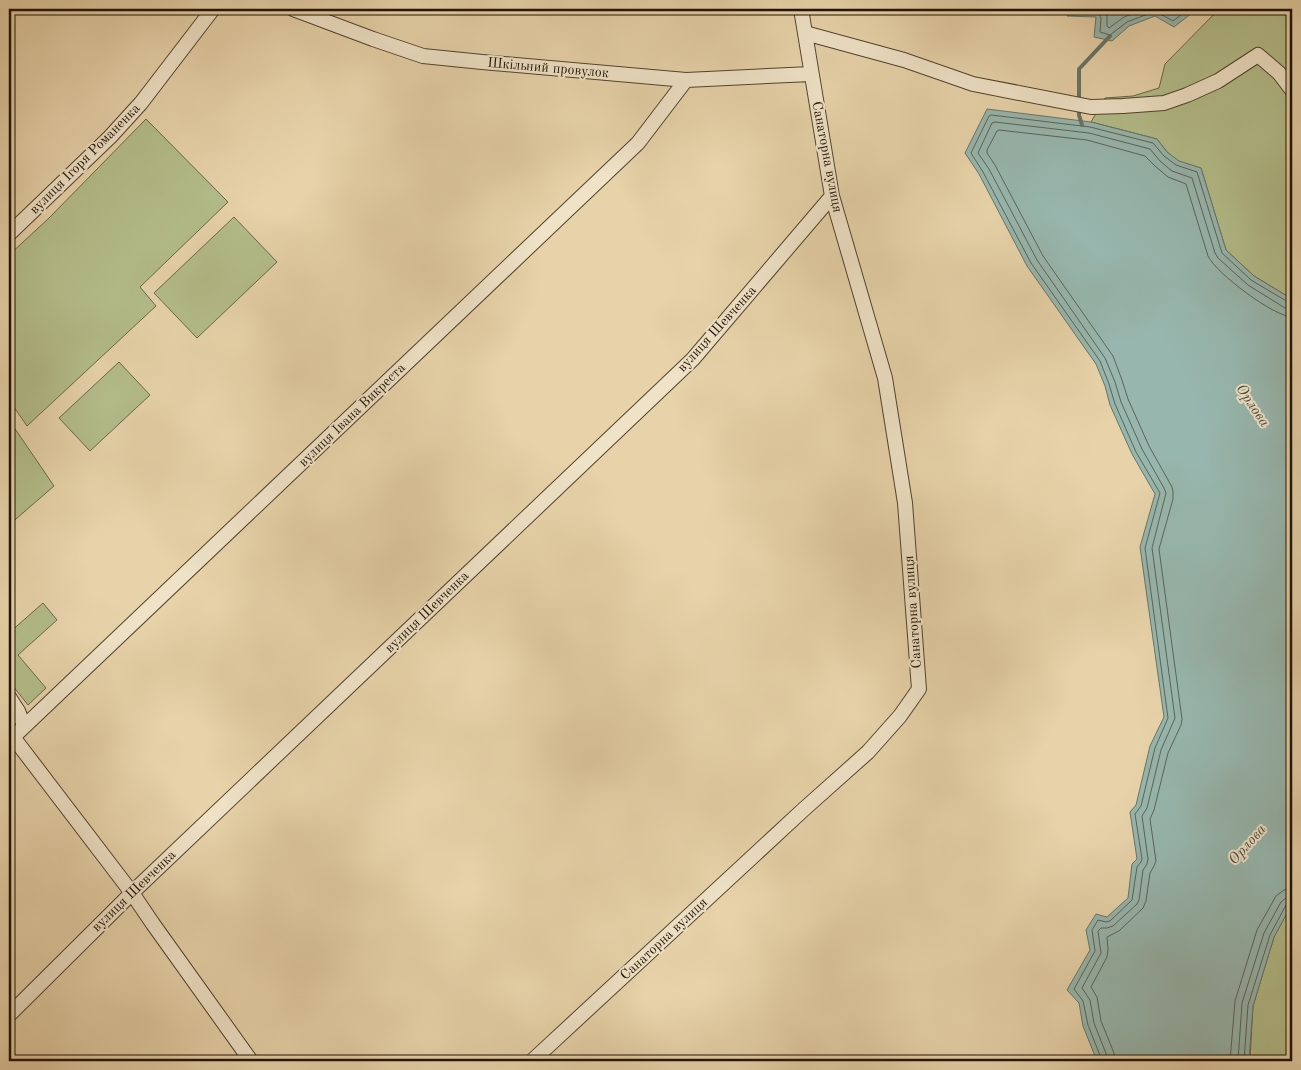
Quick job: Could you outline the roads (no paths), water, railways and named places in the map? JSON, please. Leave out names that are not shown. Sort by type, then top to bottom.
[{"type":"street","name":"вулиця Ігоря Романенка","points":[[9,234],[123,123],[141,103],[213,9]]},
{"type":"street","name":"Шкільний провулок","points":[[293,9],[423,56],[686,80],[812,74]]},
{"type":"street","name":"Санаторна вулиця","points":[[532,1061],[868,752],[900,716],[919,689],[905,503],[885,378],[832,196],[800,9]]},
{"type":"street","points":[[805,33],[904,60],[973,84],[1091,107],[1164,103],[1187,96],[1258,56],[1279,73],[1292,90]]},
{"type":"street","name":"вулиця Івана Викреста","points":[[11,739],[638,143],[686,80]]},
{"type":"street","name":"вулиця Шевченка","points":[[9,1015],[132,893],[693,359],[832,196]]},
{"type":"street","points":[[9,697],[18,711],[24,726]]},
{"type":"street","points":[[11,739],[132,893],[251,1061]]},
{"type":"water","points":[[1072,9],[1197,9],[1174,27],[1155,16],[1129,26],[1112,41],[1094,37],[1096,17],[1067,16]]},
{"type":"water","points":[[987,109],[1091,122],[1157,139],[1167,152],[1179,161],[1201,168],[1226,250],[1254,276],[1292,299],[1292,904],[1274,937],[1253,1006],[1248,1061],[1097,1061],[1083,1026],[1079,1003],[1067,990],[1090,950],[1086,930],[1096,914],[1107,917],[1128,898],[1132,864],[1137,859],[1130,812],[1136,805],[1150,746],[1164,717],[1140,547],[1155,494],[1132,454],[1110,405],[1096,364],[1027,266],[979,174],[965,153]]},
{"type":"waterway","name":"Орлова","points":[[1082,125],[1079,115],[1079,69],[1110,36]]}]
